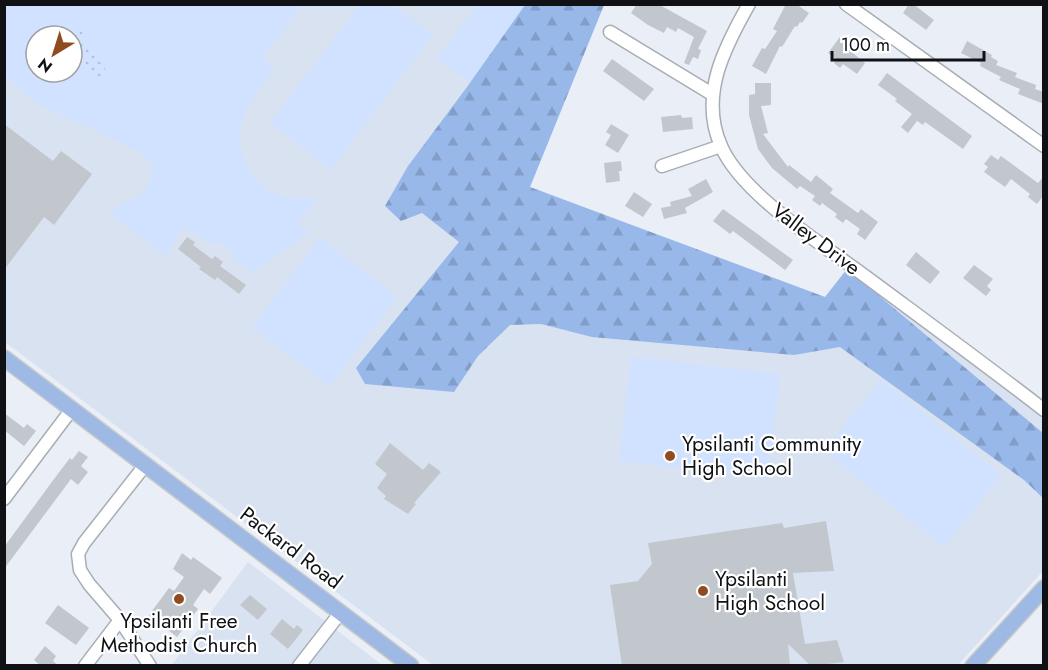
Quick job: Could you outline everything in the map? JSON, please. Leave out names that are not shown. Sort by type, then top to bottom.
[{"type":"main road","name":"Packard Road","points":[[4,358],[411,666]]},
{"type":"main road","points":[[973,666],[1044,588]]},
{"type":"street","name":"Valley Drive","points":[[749,4],[730,38],[717,72],[712,94],[712,110],[721,146],[739,174],[758,195],[1044,410]]},
{"type":"street","points":[[846,4],[1044,146]]},
{"type":"street","points":[[610,32],[712,94]]},
{"type":"street","points":[[662,166],[721,146]]},
{"type":"street","points":[[4,499],[72,409]]},
{"type":"street","points":[[146,464],[84,543],[78,554],[80,570],[120,620],[150,666]]},
{"type":"street","points":[[299,666],[341,612]]},
{"type":"street","points":[[85,666],[120,620]]},
{"type":"shaded area","points":[[361,4],[393,5],[433,34],[331,169],[270,123]]},
{"type":"shaded area","points":[[4,5],[302,5],[263,58],[275,67],[245,114],[240,140],[246,165],[262,186],[286,198],[318,197],[297,224],[309,233],[253,272],[232,258],[235,254],[218,241],[215,245],[182,225],[166,256],[111,214],[125,202],[144,192],[151,178],[152,165],[141,152],[38,104],[5,77]]},
{"type":"shaded area","name":"Ypsilanti Community High School","points":[[5,5],[604,5],[530,187],[825,297],[847,269],[1043,419],[1043,571],[958,665],[433,665],[5,342]]},
{"type":"shaded area","points":[[472,5],[525,5],[470,82],[437,59],[475,8]]},
{"type":"shaded area","points":[[84,42],[95,49],[93,55],[107,65],[99,79],[84,69]]},
{"type":"shaded area","points":[[320,238],[397,297],[329,386],[252,327]]},
{"type":"shaded area","points":[[631,357],[780,374],[769,479],[619,461]]},
{"type":"shaded area","points":[[881,380],[1001,475],[944,547],[824,451]]},
{"type":"shaded area","points":[[248,562],[382,665],[171,666]]},
{"type":"green space","points":[[525,5],[604,5],[530,187],[825,297],[847,269],[1043,433],[1043,498],[1024,480],[840,347],[794,355],[592,337],[541,324],[510,325],[478,356],[454,392],[365,384],[356,368],[459,242],[422,213],[401,221],[385,206],[408,166]]},
{"type":"building","points":[[637,4],[658,4],[707,31],[698,49],[701,50],[698,59],[693,57],[689,65],[684,63],[694,37],[678,28],[676,32],[667,27],[664,33],[648,25],[631,13]]},
{"type":"building","points":[[786,4],[796,4],[809,13],[802,23],[795,26],[782,47],[780,46],[766,74],[752,66],[762,48],[765,49],[777,31],[773,29]]},
{"type":"building","points":[[909,4],[913,4],[934,20],[926,30],[903,13]]},
{"type":"building","points":[[840,37],[851,45],[848,49],[865,63],[857,74],[843,64],[840,68],[834,63],[836,59],[828,53]]},
{"type":"building","points":[[967,41],[992,55],[991,57],[998,61],[996,65],[1017,73],[1015,77],[1036,85],[1035,89],[1044,92],[1044,104],[1018,94],[1020,89],[999,80],[1001,77],[961,53]]},
{"type":"building","points":[[612,59],[654,89],[644,101],[603,71]]},
{"type":"building","points":[[887,73],[972,136],[963,149],[925,122],[923,125],[917,121],[908,133],[901,127],[912,114],[878,85]]},
{"type":"building","points":[[755,83],[771,83],[771,105],[761,106],[768,133],[763,134],[788,167],[789,165],[811,182],[816,175],[833,189],[830,193],[858,213],[861,209],[878,222],[865,240],[857,234],[860,229],[846,219],[843,223],[835,217],[837,214],[822,203],[820,206],[812,200],[815,196],[800,186],[797,189],[772,168],[758,149],[749,115],[749,95],[755,94]]},
{"type":"building","points":[[681,115],[682,118],[692,117],[693,129],[663,132],[661,117]]},
{"type":"building","points":[[4,124],[53,161],[61,151],[92,174],[54,225],[44,217],[4,270]]},
{"type":"building","points":[[611,124],[629,135],[618,153],[605,145],[611,135],[606,132]]},
{"type":"building","points":[[991,155],[998,160],[1001,156],[1038,183],[1044,176],[1044,195],[1037,204],[1028,197],[1030,194],[1011,179],[1005,187],[984,172],[988,167],[984,164]]},
{"type":"building","points":[[621,161],[620,181],[606,183],[604,163]]},
{"type":"building","points":[[706,179],[713,192],[685,208],[687,213],[664,219],[661,208],[671,206],[670,202],[692,196],[688,189]]},
{"type":"building","points":[[634,192],[652,204],[643,217],[625,206]]},
{"type":"building","points":[[723,209],[793,260],[785,270],[733,231],[730,234],[713,221]]},
{"type":"building","points":[[187,237],[195,242],[193,245],[212,259],[215,256],[223,262],[220,266],[246,285],[239,294],[217,277],[215,280],[199,269],[201,267],[178,249]]},
{"type":"building","points":[[916,252],[940,272],[930,284],[906,265]]},
{"type":"building","points":[[974,265],[993,279],[987,286],[991,290],[986,296],[963,278]]},
{"type":"building","points":[[4,413],[24,428],[27,424],[36,431],[24,446],[4,430]]},
{"type":"building","points":[[390,443],[423,470],[429,463],[441,472],[414,503],[416,504],[408,514],[384,499],[386,496],[377,488],[387,474],[375,464]]},
{"type":"building","points":[[79,451],[88,457],[81,466],[88,472],[78,485],[71,479],[4,569],[4,547],[70,458],[72,460]]},
{"type":"building","name":"Ypsilanti High School","points":[[826,521],[834,571],[793,573],[805,644],[837,640],[844,662],[811,666],[788,644],[790,666],[622,666],[610,585],[638,581],[652,564],[648,543],[782,523],[784,528]]},
{"type":"building","name":"Ypsilanti Free Methodist Church","points":[[182,553],[191,560],[193,557],[222,578],[210,594],[204,589],[193,605],[198,609],[177,637],[149,615],[169,588],[174,591],[184,577],[173,569]]},
{"type":"building","points":[[250,595],[267,609],[258,620],[240,605]]},
{"type":"building","points":[[58,605],[89,628],[76,645],[45,623]]},
{"type":"building","points":[[282,619],[294,629],[297,625],[303,630],[288,649],[270,634]]},
{"type":"building","points":[[45,646],[56,656],[53,661],[59,666],[41,666],[34,660]]},
{"type":"place","name":"Ypsilanti Community High School","points":[[670,456]]},
{"type":"place","name":"Ypsilanti High School","points":[[703,591]]},
{"type":"place","name":"Ypsilanti Free Methodist Church","points":[[179,599]]}]
